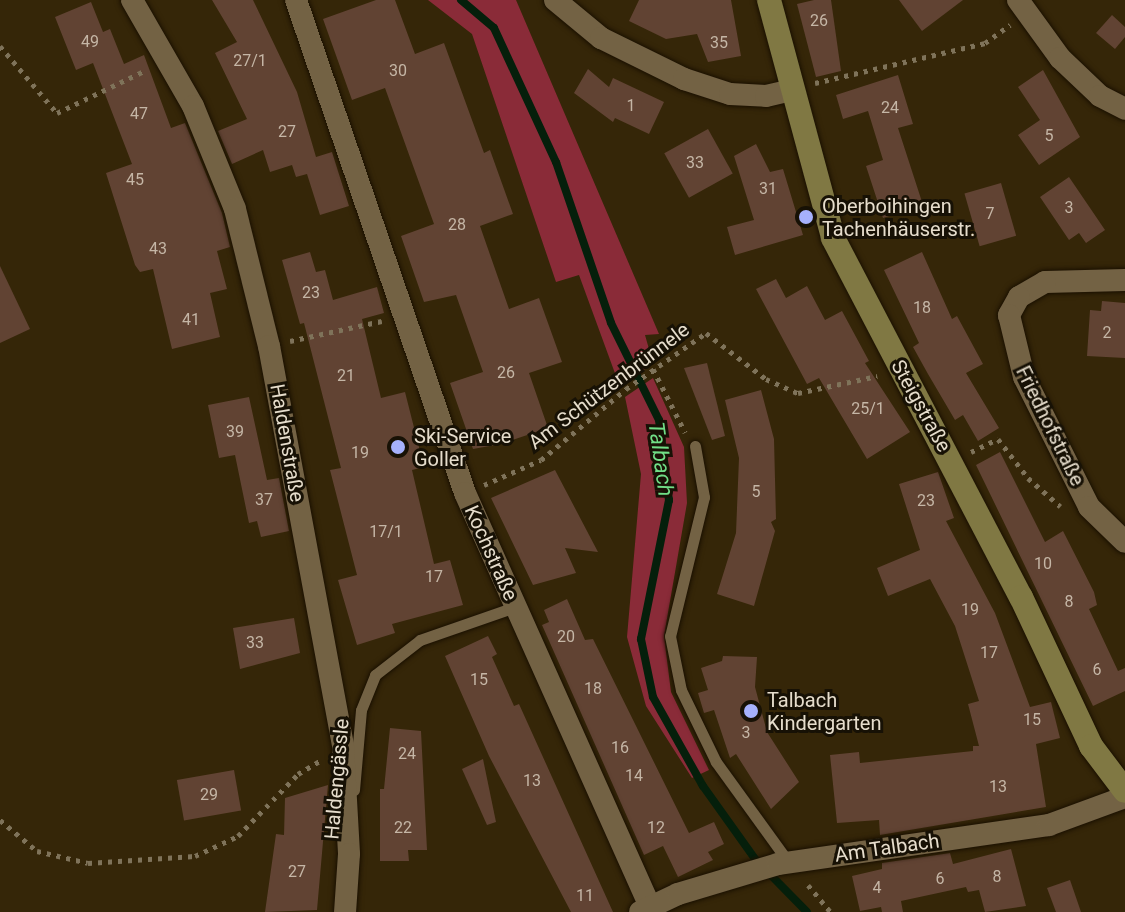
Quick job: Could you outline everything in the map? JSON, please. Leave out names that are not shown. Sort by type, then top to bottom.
[{"type":"street","name":"Haldenstraße","points":[[132,0],[169,58],[235,209],[269,346],[343,746],[349,854],[345,912]]},
{"type":"street","name":"Kochstraße","points":[[296,0],[465,493],[648,910]]},
{"type":"street","points":[[555,0],[601,38],[684,79],[730,94],[766,96],[791,90]]},
{"type":"street","name":"Steigstraße","points":[[769,0],[833,238],[1021,597],[1091,746],[1125,794]]},
{"type":"street","points":[[1023,6],[1060,58],[1100,96],[1125,109]]},
{"type":"street","name":"Friedhofstraße","points":[[1125,280],[1045,282],[1019,297],[1009,315],[1024,377],[1089,507],[1125,542]]},
{"type":"street","name":"Am Talbach","points":[[648,910],[748,873],[784,864],[1049,825],[1125,794]]},
{"type":"lane","points":[[695,446],[704,497],[670,636],[681,690],[716,762],[784,864]]},
{"type":"lane","name":"Haldengässle","points":[[349,854],[361,710],[375,675],[420,640],[515,607]]},
{"type":"path","points":[[791,90],[985,43],[1023,6]]},
{"type":"path","points":[[0,46],[57,113],[169,58]]},
{"type":"path","points":[[269,346],[403,316]]},
{"type":"path","name":"Am Schützenbrünnele","points":[[465,493],[541,460],[626,389],[706,333],[766,379],[798,393],[900,369]]},
{"type":"path","points":[[653,369],[695,446]]},
{"type":"path","points":[[998,439],[1028,478],[1070,514]]},
{"type":"path","points":[[0,820],[37,851],[88,863],[195,856],[238,836],[298,774],[343,746]]},
{"type":"shaded area","points":[[428,0],[516,0],[659,334],[645,335],[653,363],[620,387],[579,275],[556,282],[472,34]]},
{"type":"shaded area","points":[[653,378],[684,447],[687,503],[664,636],[671,692],[709,770],[692,778],[646,706],[627,637],[641,474],[625,397]]},
{"type":"building","points":[[212,0],[253,0],[297,92],[316,157],[332,152],[349,206],[320,215],[307,174],[296,177],[292,165],[270,172],[263,150],[232,164],[218,131],[247,119],[215,53],[237,42]]},
{"type":"building","points":[[376,0],[395,0],[415,54],[444,43],[484,153],[490,150],[513,214],[480,226],[509,309],[539,298],[562,362],[529,373],[548,428],[501,444],[473,449],[450,383],[483,372],[456,295],[424,302],[401,236],[434,224],[385,88],[352,100],[323,19]]},
{"type":"building","points":[[639,0],[731,0],[741,56],[708,62],[697,34],[666,39],[629,21]]},
{"type":"building","points":[[831,0],[841,71],[816,77],[797,4]]},
{"type":"building","points":[[899,0],[963,0],[922,31]]},
{"type":"building","points":[[91,2],[103,32],[110,29],[124,64],[144,55],[171,128],[185,123],[222,213],[230,247],[217,251],[227,289],[210,293],[220,337],[172,349],[153,269],[140,272],[135,265],[106,173],[132,164],[93,63],[76,70],[55,17]]},
{"type":"building","points":[[1112,15],[1125,27],[1125,37],[1115,49],[1096,33]]},
{"type":"building","points":[[588,69],[609,87],[613,78],[664,102],[649,134],[615,118],[613,122],[574,93]]},
{"type":"building","points":[[1043,70],[1080,137],[1039,165],[1018,135],[1040,120],[1018,87]]},
{"type":"building","points":[[898,75],[913,124],[898,128],[923,205],[883,218],[866,166],[883,160],[868,111],[843,119],[836,95]]},
{"type":"building","points":[[708,129],[733,174],[689,198],[664,153]]},
{"type":"building","points":[[756,144],[770,172],[783,169],[803,235],[735,255],[727,227],[754,220],[734,156]]},
{"type":"building","points":[[1069,177],[1105,230],[1086,243],[1079,233],[1069,240],[1040,197]]},
{"type":"building","points":[[1001,183],[1016,236],[980,246],[964,193]]},
{"type":"building","points":[[310,252],[316,272],[325,270],[333,300],[377,287],[384,313],[362,319],[381,398],[405,392],[424,467],[412,470],[434,564],[450,560],[463,605],[392,624],[395,633],[357,645],[338,580],[357,575],[330,470],[341,468],[304,323],[300,324],[282,260]]},
{"type":"building","points":[[922,252],[952,319],[957,316],[983,364],[966,373],[999,428],[978,441],[963,415],[955,420],[913,347],[919,343],[884,270]]},
{"type":"building","points":[[0,266],[30,329],[0,343]]},
{"type":"building","points":[[776,279],[786,298],[807,286],[825,320],[842,311],[869,361],[865,363],[910,432],[867,459],[819,378],[807,384],[756,289]]},
{"type":"building","points":[[1102,301],[1125,303],[1125,358],[1087,356],[1090,310],[1101,311]]},
{"type":"building","points":[[707,363],[725,436],[712,440],[684,368]]},
{"type":"building","points":[[761,390],[774,439],[776,519],[771,522],[775,531],[754,606],[717,594],[736,533],[739,458],[725,400]]},
{"type":"building","points":[[249,397],[267,480],[279,478],[289,531],[261,537],[257,521],[249,523],[235,455],[219,458],[208,405]]},
{"type":"building","points":[[1000,452],[1045,542],[1063,531],[1094,592],[1097,605],[1089,609],[1118,671],[1125,668],[1125,691],[1093,706],[976,465]]},
{"type":"building","points":[[555,470],[598,552],[565,548],[576,573],[533,585],[491,498]]},
{"type":"building","points":[[938,472],[954,518],[946,521],[995,613],[1030,707],[1051,702],[1060,738],[1036,744],[1046,807],[880,835],[879,820],[837,823],[830,755],[859,752],[860,763],[973,751],[973,746],[979,746],[968,704],[979,701],[955,626],[930,579],[888,596],[877,568],[920,550],[899,484]]},
{"type":"building","points":[[567,599],[585,640],[593,639],[689,833],[714,822],[724,844],[708,852],[713,860],[678,877],[663,846],[644,855],[542,625],[549,622],[544,610]]},
{"type":"building","points":[[294,618],[300,653],[240,669],[233,628]]},
{"type":"building","points":[[488,636],[497,654],[492,657],[514,706],[519,704],[613,912],[571,912],[489,756],[445,656]]},
{"type":"building","points":[[723,656],[757,657],[755,687],[767,732],[799,782],[771,809],[736,754],[730,758],[714,710],[704,713],[698,693],[708,690],[701,668],[722,661]]},
{"type":"building","points":[[390,728],[421,731],[427,850],[408,850],[409,861],[380,861],[380,789],[384,789]]},
{"type":"building","points":[[483,759],[496,822],[487,825],[462,769]]},
{"type":"building","points":[[234,770],[241,810],[184,820],[177,780]]},
{"type":"building","points":[[328,785],[317,910],[265,912],[276,834],[284,835],[285,798]]},
{"type":"building","points":[[1011,849],[1026,906],[985,912],[979,890],[968,892],[966,887],[901,901],[903,912],[882,912],[881,907],[860,911],[852,876],[882,869],[882,863],[950,853],[953,864]]},
{"type":"building","points":[[1070,880],[1081,912],[1056,912],[1047,888]]},
{"type":"waterway","name":"Talbach","points":[[461,0],[494,28],[556,162],[611,323],[659,420],[669,500],[641,639],[653,697],[703,786],[755,859],[807,912]]},
{"type":"place","name":"Oberboihingen Tachenhäuserstr.","points":[[806,217]]},
{"type":"place","name":"Ski-Service Goller","points":[[398,447]]},
{"type":"place","name":"Talbach Kindergarten","points":[[751,711]]}]
